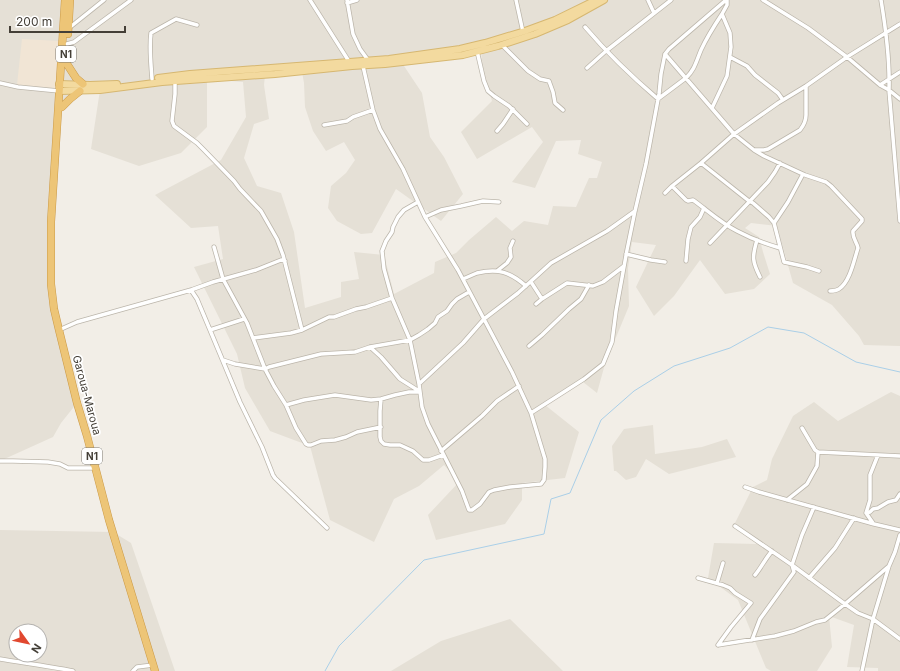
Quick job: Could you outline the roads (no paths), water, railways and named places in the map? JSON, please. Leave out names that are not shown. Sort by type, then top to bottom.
[{"type":"highway","name":"Garoua-Maroua","points":[[65,0],[61,87],[50,238],[51,284],[54,309],[58,330],[109,520],[154,668]]},
{"type":"highway","name":"Garoua-Maroua","points":[[50,238],[54,222],[62,107],[61,87],[67,44],[70,0]]},
{"type":"highway","points":[[62,107],[82,87],[65,61]]},
{"type":"main road","points":[[82,87],[100,90],[175,81],[275,74],[351,64],[368,60],[397,58],[460,49],[522,32],[555,20],[595,0]]},
{"type":"main road","points":[[61,87],[82,87],[112,84],[190,74],[351,64],[363,66],[463,55],[502,45],[535,34],[568,20],[604,0]]},
{"type":"street","points":[[68,28],[92,11],[104,0]]},
{"type":"street","points":[[67,44],[74,42],[131,0]]},
{"type":"street","points":[[310,0],[351,64]]},
{"type":"street","points":[[357,0],[347,1],[355,38],[360,50],[368,60]]},
{"type":"street","points":[[516,0],[522,32]]},
{"type":"street","points":[[648,0],[654,13]]},
{"type":"street","points":[[587,68],[606,51],[671,0]]},
{"type":"street","points":[[658,99],[686,78],[695,67],[711,30],[727,5],[727,0]]},
{"type":"street","points":[[531,412],[584,379],[603,364],[612,342],[626,254],[646,164],[665,54],[727,0]]},
{"type":"street","points":[[763,0],[808,28],[900,99]]},
{"type":"street","points":[[881,0],[887,33],[890,79],[889,90],[900,221]]},
{"type":"street","points":[[712,108],[727,76],[730,57],[730,32],[722,14]]},
{"type":"street","points":[[152,79],[150,60],[151,33],[176,19],[197,25]]},
{"type":"street","points":[[665,193],[734,134],[847,57],[900,24]]},
{"type":"street","points":[[585,27],[635,80],[658,99]]},
{"type":"street","points":[[502,45],[528,72],[549,82],[555,103],[563,110]]},
{"type":"street","points":[[477,51],[484,81],[488,91],[513,109],[527,124]]},
{"type":"street","points":[[665,54],[734,134],[764,156],[803,174],[826,182],[862,219],[853,231],[853,237],[858,245],[858,248],[849,277],[844,285],[839,289],[830,291]]},
{"type":"street","points":[[730,57],[747,66],[755,75],[778,93],[783,100]]},
{"type":"street","points":[[363,66],[380,129],[403,169],[425,217],[458,270],[519,386],[531,412],[545,459],[546,467],[544,480],[541,484],[510,486],[494,490],[489,492],[480,504],[470,511],[462,491],[428,424],[422,407],[410,340],[392,298],[384,269],[382,251],[398,217],[404,210],[418,202]]},
{"type":"street","points":[[880,85],[900,72]]},
{"type":"street","points":[[175,81],[172,121],[174,126],[198,143],[261,211],[277,239],[285,261],[302,330]]},
{"type":"street","points":[[0,83],[18,87],[61,87]]},
{"type":"street","points":[[754,150],[764,150],[800,130],[806,120],[806,86]]},
{"type":"street","points":[[497,131],[513,109]]},
{"type":"street","points":[[324,125],[347,121],[353,117],[374,110]]},
{"type":"street","points":[[764,150],[764,156]]},
{"type":"street","points":[[701,163],[769,216],[774,223],[785,263],[819,271]]},
{"type":"street","points":[[710,243],[768,182],[776,172],[780,163]]},
{"type":"street","points":[[774,223],[788,202],[803,174]]},
{"type":"street","points":[[672,186],[688,202],[693,200],[736,231],[780,248]]},
{"type":"street","points":[[425,217],[441,210],[468,204],[483,201],[499,202]]},
{"type":"street","points":[[686,261],[691,227],[700,217],[704,208]]},
{"type":"street","points":[[418,384],[463,343],[484,319],[518,293],[551,263],[608,231],[635,211]]},
{"type":"street","points":[[757,240],[753,255],[754,266],[760,277]]},
{"type":"street","points":[[497,271],[507,263],[511,257],[510,248],[513,241]]},
{"type":"street","points":[[214,248],[223,279],[254,338],[265,369],[306,444],[308,445],[321,441],[335,440],[357,432],[381,427]]},
{"type":"street","points":[[626,254],[665,262]]},
{"type":"street","points":[[58,330],[77,322],[191,290],[212,282],[256,270],[281,260],[285,261]]},
{"type":"street","points":[[536,304],[567,283],[593,286],[603,282],[624,266]]},
{"type":"street","points":[[462,279],[493,270],[502,271],[519,280],[526,286]]},
{"type":"street","points":[[530,282],[542,299]]},
{"type":"street","points":[[529,346],[581,299],[589,285]]},
{"type":"street","points":[[191,290],[197,299],[240,402],[262,447],[273,475],[327,528]]},
{"type":"street","points":[[223,360],[235,364],[265,369],[297,359],[320,354],[356,352],[370,347],[410,340],[428,329],[435,323],[438,317],[447,311],[454,302],[469,292]]},
{"type":"street","points":[[254,338],[302,330],[329,317],[334,317],[392,298]]},
{"type":"street","points":[[210,330],[244,319]]},
{"type":"street","points":[[370,347],[400,379],[420,392]]},
{"type":"street","points":[[381,399],[380,437],[384,444],[400,445],[413,451],[424,460],[429,460],[442,453],[497,401],[519,386]]},
{"type":"street","points":[[286,406],[304,400],[335,396],[371,400],[409,392],[420,392]]},
{"type":"street","points":[[802,428],[814,450],[818,452],[900,456]]},
{"type":"street","points":[[787,500],[807,484],[817,466],[818,452]]},
{"type":"street","points":[[866,513],[870,500],[870,474],[878,455]]},
{"type":"street","points":[[0,462],[48,462],[60,464],[68,468],[95,468]]},
{"type":"street","points":[[745,487],[787,500],[900,530]]},
{"type":"street","points":[[866,513],[888,502],[896,500],[900,494]]},
{"type":"street","points":[[752,640],[760,619],[794,572],[792,565],[802,535],[814,507]]},
{"type":"street","points":[[866,513],[874,524]]},
{"type":"street","points":[[809,578],[835,548],[854,518]]},
{"type":"street","points":[[735,526],[858,613],[873,619],[900,639]]},
{"type":"street","points":[[862,671],[873,619],[900,534]]},
{"type":"street","points":[[755,575],[772,551]]},
{"type":"street","points":[[895,552],[900,553]]},
{"type":"street","points":[[717,583],[723,563]]},
{"type":"street","points":[[698,578],[730,588],[751,603],[718,645],[775,636],[825,620],[889,566]]},
{"type":"street","points":[[0,659],[50,666],[73,671]]},
{"type":"street","points":[[133,671],[137,667],[154,668]]},
{"type":"waterway","points":[[325,671],[339,646],[424,560],[544,534],[551,499],[570,493],[601,420],[634,391],[674,366],[730,348],[768,327],[804,333],[856,362],[900,372]]}]
